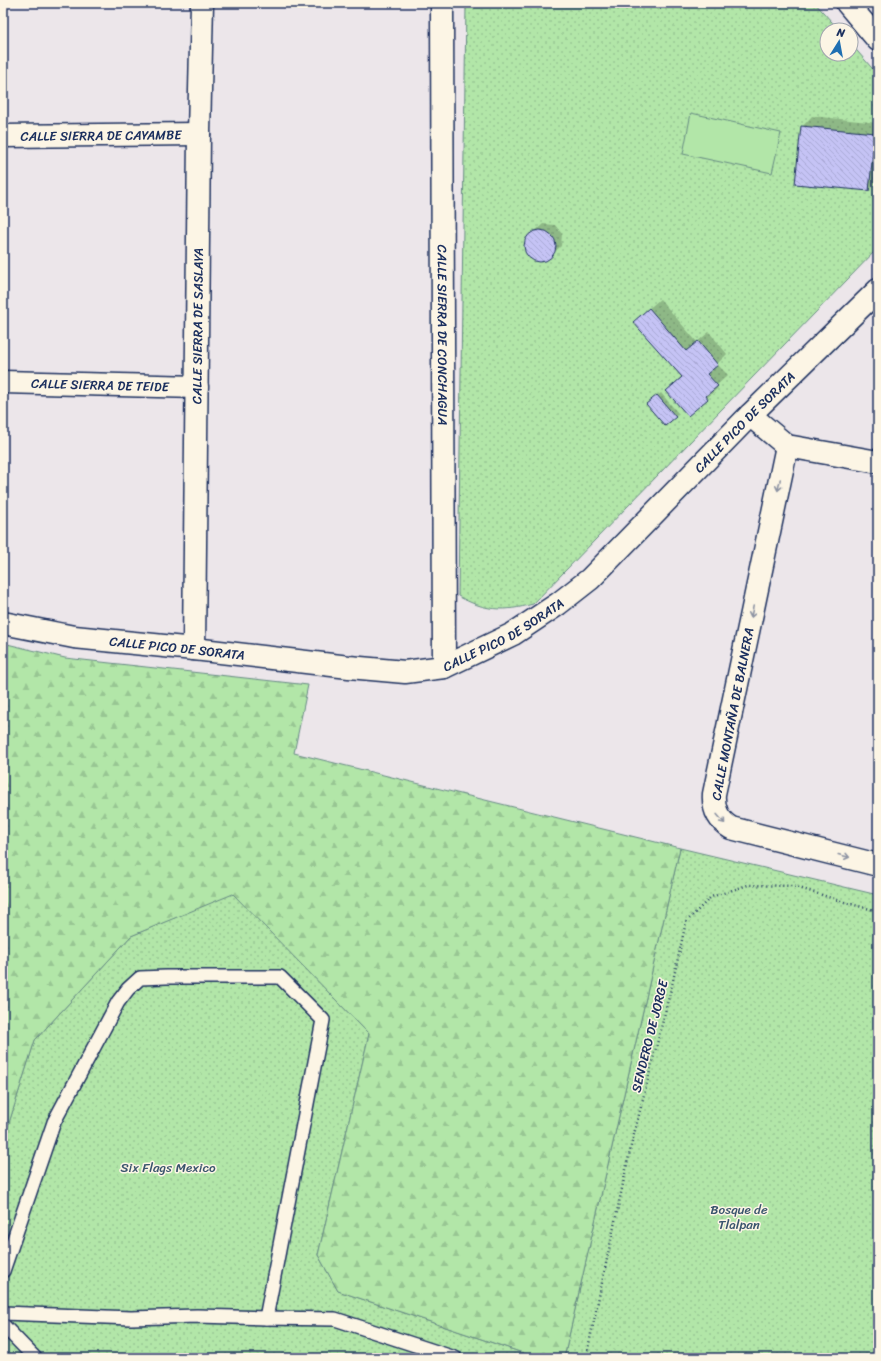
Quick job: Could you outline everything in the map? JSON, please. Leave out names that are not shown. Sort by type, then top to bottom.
[{"type":"street","name":"CALLE SIERRA DE SASLAYA","points":[[194,649],[199,134],[202,3]]},
{"type":"street","name":"CALLE SIERRA DE CONCHAGUA","points":[[442,3],[444,667]]},
{"type":"street","points":[[847,3],[878,40]]},
{"type":"street","name":"CALLE SIERRA DE CAYAMBE","points":[[3,136],[199,134]]},
{"type":"street","name":"CALLE PICO DE SORATA","points":[[3,623],[74,637],[349,667],[405,672],[444,667],[513,634],[558,604],[590,579],[750,415],[878,290]]},
{"type":"street","name":"CALLE SIERRA DE TEIDE","points":[[3,382],[197,386]]},
{"type":"street","points":[[750,415],[787,446],[878,462]]},
{"type":"street","name":"CALLE MONTAÑA DE BALNERA","points":[[787,446],[713,802],[718,817],[724,824],[731,828],[878,864]]},
{"type":"lane","points":[[3,1271],[54,1122],[118,1002],[128,989],[140,978],[280,977],[323,1020],[266,1318]]},
{"type":"lane","points":[[3,1313],[131,1318],[196,1316],[335,1319],[456,1358]]},
{"type":"lane","points":[[3,1325],[35,1358]]},
{"type":"path","name":"SENDERO DE JORGE","points":[[586,1358],[631,1146],[672,985],[686,922],[712,897],[748,885],[793,886],[878,911]]},
{"type":"green space","points":[[815,3],[832,22],[819,22],[819,62],[859,62],[859,53],[878,75],[878,248],[533,604],[523,607],[494,609],[477,605],[458,596],[466,5]]},
{"type":"green space","points":[[691,113],[781,133],[772,173],[683,154]]},
{"type":"green space","points":[[3,643],[65,658],[308,685],[294,753],[680,848],[564,1358],[538,1358],[338,1291],[318,1255],[369,1034],[233,894],[131,936],[35,1040],[3,1142]]},
{"type":"green space","name":"Bosque de Tlalpan","points":[[680,848],[878,895],[878,1358],[564,1358]]},
{"type":"green space","name":"Six Flags Mexico","points":[[233,893],[369,1034],[318,1255],[338,1291],[538,1358],[3,1358],[3,1142],[35,1040],[131,936]]},
{"type":"building","points":[[801,126],[875,133],[869,191],[795,184]]},
{"type":"building","points":[[540,230],[546,231],[553,237],[556,246],[555,252],[549,259],[540,262],[534,261],[527,255],[524,246],[525,240],[531,233]]},
{"type":"building","points":[[649,308],[686,351],[698,341],[718,365],[707,374],[718,386],[706,396],[708,399],[688,416],[666,391],[682,377],[633,322]]},
{"type":"building","points":[[657,395],[676,417],[665,426],[646,404]]}]
